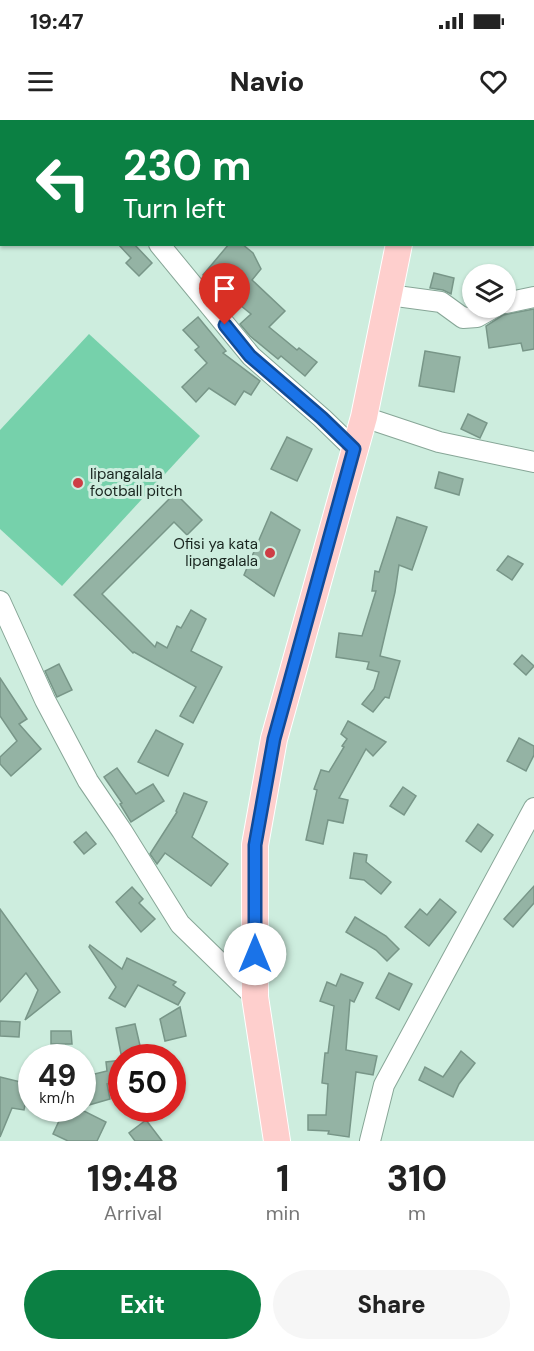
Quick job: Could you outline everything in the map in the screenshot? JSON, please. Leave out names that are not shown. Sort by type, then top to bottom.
[{"type":"main road","points":[[277,1141],[255,997],[255,845],[274,739],[364,417],[399,246]]},
{"type":"street","points":[[161,246],[250,356],[354,449]]},
{"type":"street","points":[[389,295],[441,302],[462,317]]},
{"type":"street","points":[[516,301],[534,297]]},
{"type":"street","points":[[364,417],[439,442],[534,462]]},
{"type":"street","points":[[0,601],[45,700],[88,781],[180,924],[255,997]]},
{"type":"street","points":[[370,1141],[384,1085],[534,808]]},
{"type":"green space","name":"lipangalala football pitch","points":[[89,334],[200,436],[62,586],[0,529],[0,430]]},
{"type":"building","points":[[120,246],[136,246],[152,263],[139,276],[126,263],[131,258]]},
{"type":"building","points":[[227,246],[244,246],[253,253],[261,269],[252,280],[285,311],[269,327],[297,350],[299,348],[317,362],[305,376],[281,356],[278,359],[250,336],[240,324],[251,314],[203,275]]},
{"type":"building","points":[[434,273],[454,278],[451,294],[430,288]]},
{"type":"building","points":[[534,309],[534,349],[523,351],[521,343],[489,348],[486,326],[498,318],[516,318],[516,312]]},
{"type":"building","points":[[198,317],[226,351],[223,353],[260,381],[251,395],[244,391],[235,405],[209,388],[196,402],[182,387],[207,363],[195,350],[199,347],[183,330]]},
{"type":"building","points":[[425,351],[460,357],[454,392],[419,386]]},
{"type":"building","points":[[468,414],[487,423],[480,438],[461,429]]},
{"type":"building","points":[[287,437],[312,449],[297,481],[271,469]]},
{"type":"building","points":[[439,472],[463,479],[459,495],[435,488]]},
{"type":"building","points":[[175,493],[202,520],[187,535],[174,522],[102,594],[155,647],[157,642],[167,648],[177,626],[181,628],[191,610],[206,619],[191,651],[222,667],[193,723],[180,716],[196,687],[133,653],[74,595]]},
{"type":"building","points":[[271,512],[300,530],[274,596],[244,575]]},
{"type":"building","points":[[397,517],[427,527],[412,570],[399,565],[380,656],[400,661],[389,698],[385,697],[373,712],[362,704],[374,689],[379,672],[367,669],[369,662],[336,657],[339,633],[362,636],[376,591],[372,591],[375,571],[379,572]]},
{"type":"building","points":[[508,556],[523,564],[512,580],[497,570]]},
{"type":"building","points":[[522,655],[534,666],[526,675],[514,664]]},
{"type":"building","points":[[59,664],[72,690],[57,697],[45,671]]},
{"type":"building","points":[[0,678],[27,719],[19,724],[41,749],[11,776],[0,764],[0,757],[17,741],[0,716]]},
{"type":"building","points":[[348,721],[386,742],[373,756],[366,749],[339,798],[348,800],[343,823],[328,820],[323,844],[306,840],[317,790],[314,789],[321,770],[329,772],[344,747],[342,746],[347,739],[341,734]]},
{"type":"building","points":[[156,730],[183,744],[168,776],[138,762]]},
{"type":"building","points":[[519,738],[534,746],[534,755],[526,771],[507,761]]},
{"type":"building","points":[[117,768],[136,794],[153,784],[164,801],[131,822],[120,804],[122,803],[104,777]]},
{"type":"building","points":[[403,787],[416,796],[404,815],[390,806]]},
{"type":"building","points":[[184,793],[207,802],[192,837],[228,864],[211,886],[165,853],[157,864],[150,854],[177,812]]},
{"type":"building","points":[[478,824],[493,835],[481,852],[466,841]]},
{"type":"building","points":[[86,832],[96,844],[84,854],[74,842]]},
{"type":"building","points":[[354,853],[367,855],[366,862],[391,882],[381,894],[364,880],[350,878]]},
{"type":"building","points":[[534,886],[534,903],[513,927],[504,919]]},
{"type":"building","points":[[132,887],[143,899],[139,903],[155,919],[141,932],[116,902]]},
{"type":"building","points":[[440,899],[456,912],[429,946],[405,927],[420,909],[427,915]]},
{"type":"building","points":[[0,909],[60,992],[25,1020],[38,990],[26,973],[0,1002]]},
{"type":"building","points":[[355,917],[386,936],[399,949],[387,961],[376,950],[346,932]]},
{"type":"building","points":[[90,945],[122,969],[127,958],[176,982],[173,985],[185,993],[178,1005],[138,985],[125,1007],[109,998],[116,987],[89,947]]},
{"type":"building","points":[[389,973],[412,984],[399,1010],[376,998]]},
{"type":"building","points":[[341,974],[363,983],[354,1002],[350,1000],[346,1050],[377,1056],[373,1075],[356,1072],[349,1137],[328,1134],[329,1131],[308,1130],[308,1115],[326,1115],[328,1084],[322,1083],[334,1006],[320,1001],[327,982],[336,986]]},
{"type":"building","points":[[180,1007],[186,1036],[165,1041],[160,1019]]},
{"type":"building","points":[[0,1021],[20,1022],[19,1037],[0,1036]]},
{"type":"building","points":[[135,1024],[140,1044],[119,1044],[116,1028]]},
{"type":"building","points":[[51,1031],[71,1031],[72,1044],[51,1044]]},
{"type":"building","points":[[461,1051],[475,1063],[459,1084],[453,1097],[419,1080],[425,1067],[443,1077]]},
{"type":"building","points":[[106,1062],[108,1062],[108,1100],[96,1103],[96,1074],[107,1071]]},
{"type":"building","points":[[0,1077],[18,1081],[18,1109],[12,1108],[0,1137]]},
{"type":"building","points":[[96,1117],[106,1122],[97,1141],[68,1141],[53,1134],[59,1122],[96,1122]]},
{"type":"building","points":[[143,1122],[148,1122],[162,1141],[135,1141],[129,1133]]},
{"type":"place","name":"lipangalala football pitch","points":[[78,483]]},
{"type":"place","name":"Ofisi ya kata lipangalala","points":[[270,553]]},
{"type":"route","points":[[225,325],[250,356],[354,449],[274,739],[255,845],[255,954]]}]
